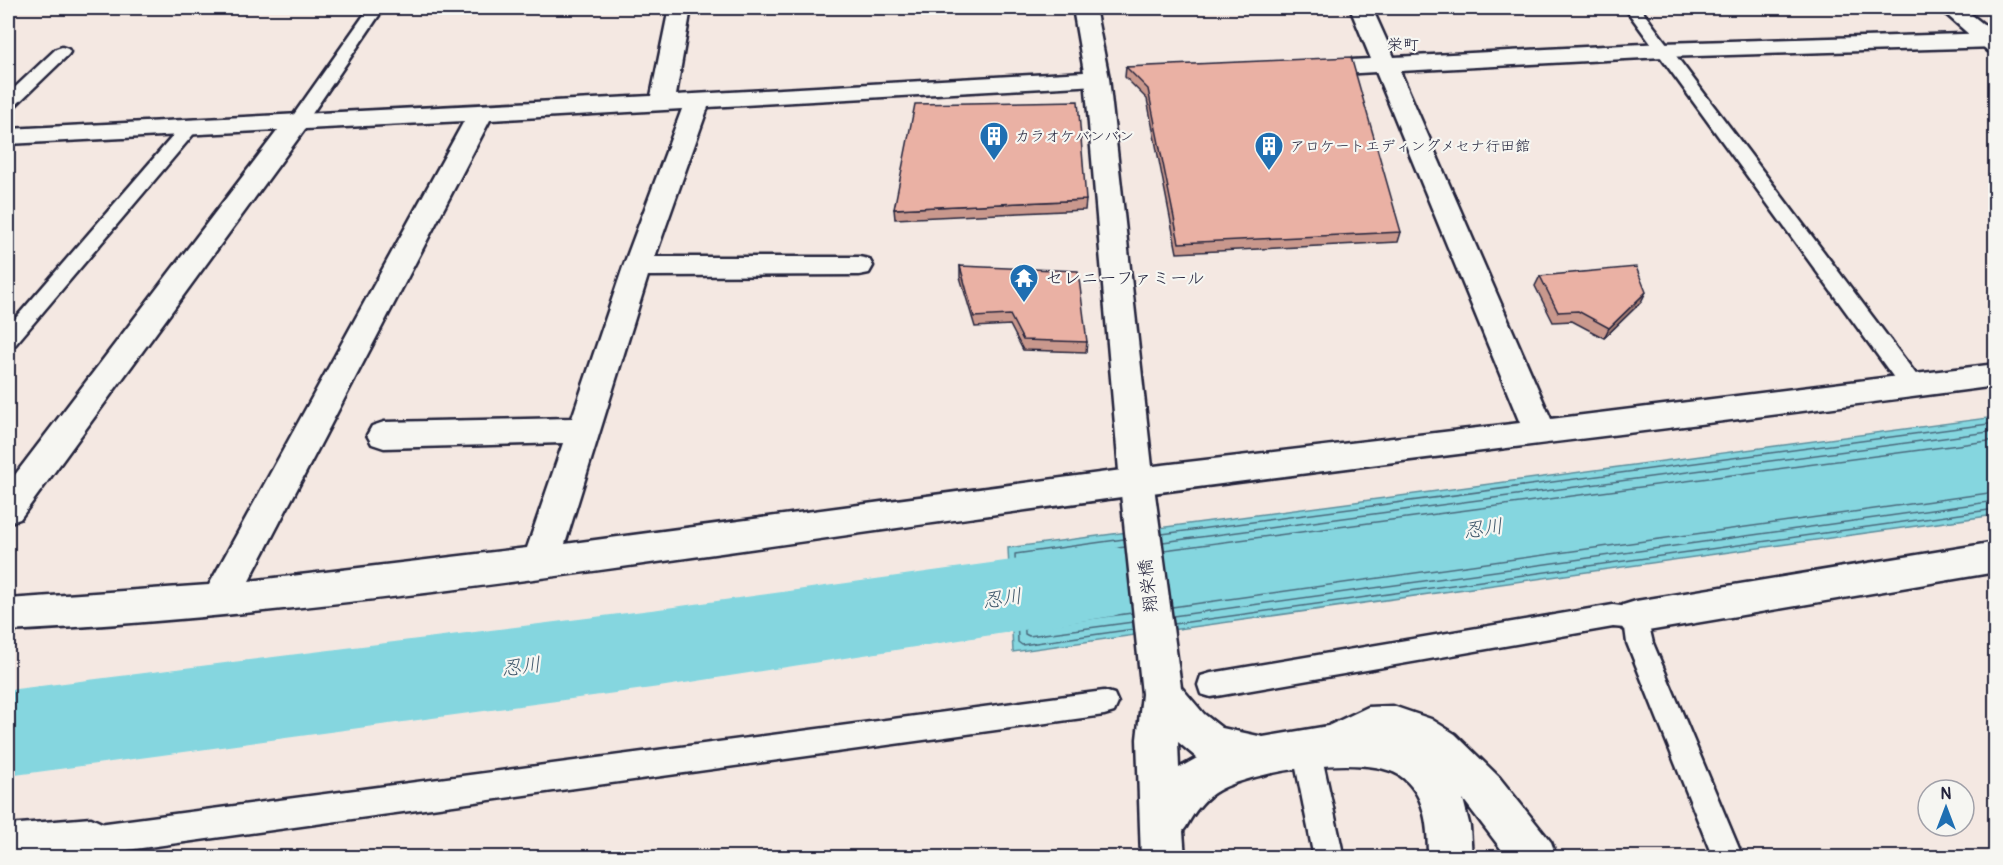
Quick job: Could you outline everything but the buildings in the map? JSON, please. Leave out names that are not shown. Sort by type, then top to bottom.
[{"type":"street","points":[[662,102],[680,8]]},
{"type":"street","name":"翔栄橋","points":[[1084,8],[1106,78],[1137,487],[1160,686],[1157,739],[1163,842]]},
{"type":"street","points":[[1361,8],[1541,434]]},
{"type":"street","points":[[1950,8],[1993,42]]},
{"type":"street","points":[[1290,69],[1663,50],[1993,42]]},
{"type":"street","points":[[8,136],[299,120],[481,113],[1106,78]]},
{"type":"street","points":[[541,562],[637,267],[698,100]]},
{"type":"street","points":[[220,600],[481,113]]},
{"type":"street","points":[[8,509],[299,120]]},
{"type":"street","points":[[637,267],[859,266]]},
{"type":"street","points":[[8,615],[220,600],[541,562],[1995,375]]},
{"type":"street","points":[[384,435],[585,430]]},
{"type":"street","points":[[1636,617],[1995,557]]},
{"type":"street","points":[[1160,686],[1190,727],[1212,745],[1266,756]]},
{"type":"street","points":[[1318,746],[1369,726],[1411,730],[1443,748],[1468,773],[1535,858]]},
{"type":"street","points":[[1163,842],[1176,801],[1204,776],[1266,756],[1318,746],[1365,745],[1396,753],[1416,763],[1431,778],[1444,804],[1450,828],[1450,858]]},
{"type":"street","points":[[8,847],[87,849]]},
{"type":"lane","points":[[299,120],[376,8]]},
{"type":"lane","points":[[1633,8],[1913,387]]},
{"type":"lane","points":[[8,103],[62,52]]},
{"type":"lane","points":[[8,340],[191,126]]},
{"type":"lane","points":[[1211,686],[1613,616],[1636,617],[1640,643],[1728,858]]},
{"type":"lane","points":[[87,849],[1104,703]]},
{"type":"lane","points":[[1318,746],[1329,858]]},
{"type":"water","points":[[1995,417],[1995,515],[1013,652],[1008,548]]},
{"type":"waterway","name":"忍川","points":[[8,733],[659,648],[1113,581]]},
{"type":"place","name":"カラオケバンバン","points":[[994,162]]},
{"type":"place","name":"アロケートエディングメセナ行田館","points":[[1269,172]]},
{"type":"place","name":"セレニーファミール","points":[[1024,304]]},
{"type":"district","name":"栄町","points":[[1403,44]]}]
